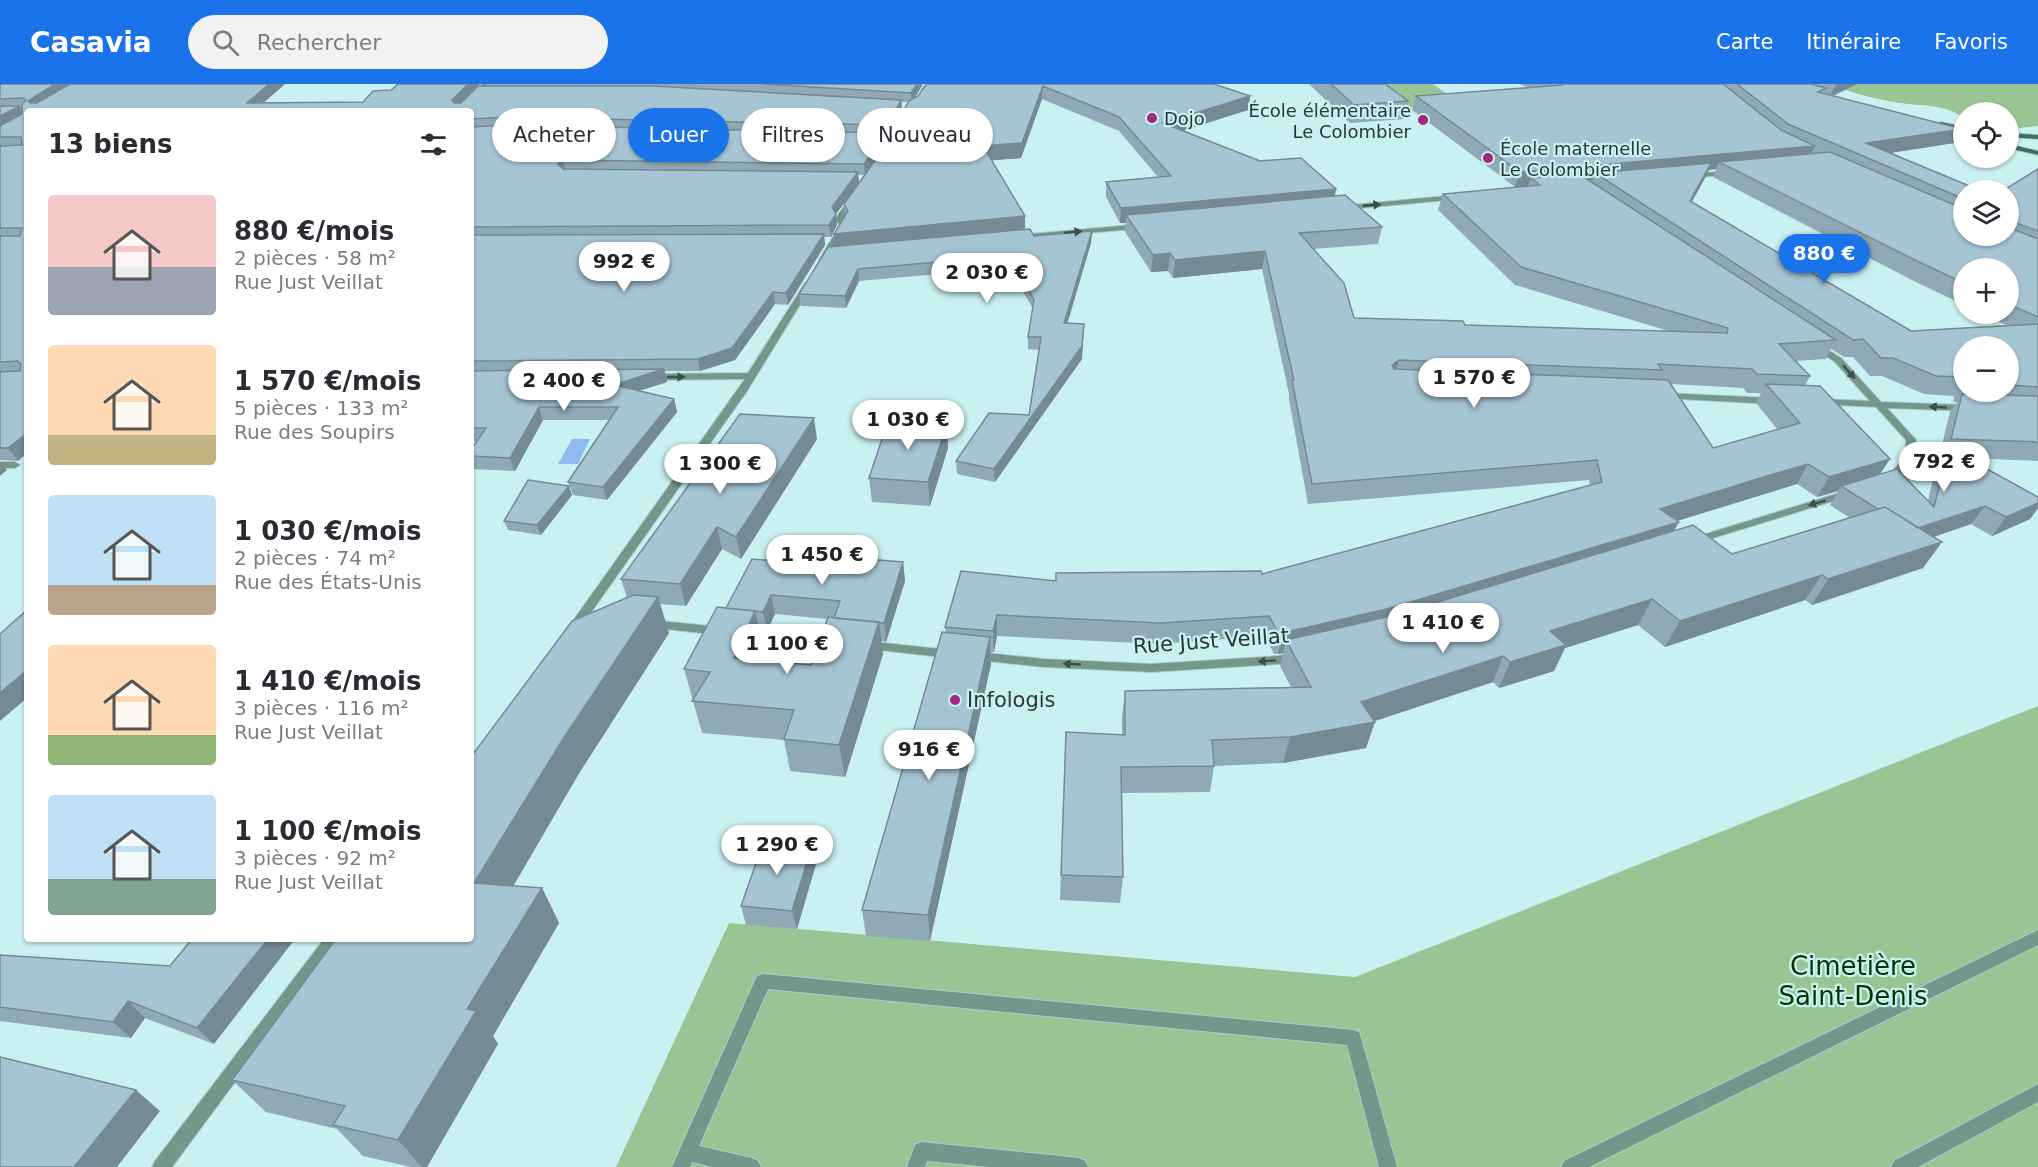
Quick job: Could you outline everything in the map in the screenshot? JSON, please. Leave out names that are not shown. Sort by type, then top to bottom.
[{"type":"main road","points":[[1953,127],[1933,124],[1953,131]]},
{"type":"main road","points":[[2019,136],[2038,138],[2034,144],[2038,151]]},
{"type":"main road","points":[[2019,148],[2038,151]]},
{"type":"street","points":[[463,108],[485,84]]},
{"type":"street","points":[[478,91],[490,91]]},
{"type":"street","points":[[901,106],[915,107],[913,108]]},
{"type":"street","points":[[1685,177],[1742,172]]},
{"type":"street","points":[[820,265],[831,255],[828,241],[844,225],[839,219],[856,195]]},
{"type":"street","points":[[1327,209],[1463,196]]},
{"type":"street","points":[[1014,238],[1150,225]]},
{"type":"street","points":[[566,638],[586,619],[752,376],[814,275]]},
{"type":"street","points":[[1685,544],[1888,481],[1910,459],[1911,440],[1838,360],[1808,340]]},
{"type":"street","points":[[635,377],[752,376]]},
{"type":"street","points":[[1655,395],[1786,401]]},
{"type":"street","points":[[1809,402],[1981,408]]},
{"type":"street","points":[[0,465],[15,465]]},
{"type":"street","name":"Rue Just Veillat","points":[[636,623],[1044,663],[1151,668],[1278,660],[1312,652]]},
{"type":"street","points":[[1570,1167],[2038,937]]},
{"type":"street","points":[[162,1167],[331,942]]},
{"type":"street","points":[[752,1167],[684,1160],[762,981],[1353,1038],[1388,1167]]},
{"type":"street","points":[[1900,1167],[2038,1093]]},
{"type":"street","points":[[916,1167],[921,1151],[1079,1167]]},
{"type":"green space","points":[[1368,84],[1433,84],[1461,104],[1398,108]]},
{"type":"green space","points":[[1822,84],[2038,84],[2038,126],[2019,128],[2019,102],[1953,102],[1953,111],[1871,97]]},
{"type":"green space","name":"Cimetière Saint-Denis","points":[[2038,706],[2038,1167],[616,1167],[729,923],[1355,977]]},
{"type":"water","points":[[572,439],[590,439],[578,464],[558,464]]},
{"type":"building","points":[[0,84],[55,84],[28,101],[30,103],[37,103],[70,84],[269,84],[247,103],[363,102],[373,91],[391,90],[398,84],[468,84],[452,100],[454,103],[461,103],[478,86],[653,86],[901,100],[897,108],[857,108],[857,124],[845,124],[845,108],[741,108],[741,122],[729,122],[729,108],[628,108],[628,120],[616,119],[616,108],[492,108],[492,118],[474,119],[474,108],[24,108],[24,435],[8,448],[0,448],[0,372],[20,371],[21,364],[18,361],[0,362],[0,236],[20,236],[22,228],[0,228],[0,146],[22,145],[21,137],[0,137],[0,126],[22,114],[22,105],[26,100],[23,98],[0,99]]},
{"type":"building","points":[[764,84],[917,84],[911,93]]},
{"type":"building","points":[[926,84],[1214,84],[1250,96],[1163,123],[1260,161],[1301,158],[1336,189],[1121,208],[1106,182],[1171,176],[1119,117],[1043,86],[1022,143],[993,145],[993,108],[905,108],[909,101],[918,96]]},
{"type":"building","points":[[1331,84],[1385,84],[1408,101],[1354,105]]},
{"type":"building","points":[[1560,84],[1723,84],[1781,130],[1815,146],[1520,172],[1416,96],[1563,85]]},
{"type":"building","points":[[1737,84],[1811,84],[1826,88],[1818,92],[1953,127],[1953,130],[1866,143],[1955,180],[1953,180],[1953,194],[1788,124]]},
{"type":"building","points":[[0,106],[20,106],[0,116]]},
{"type":"building","points":[[492,126],[492,162],[560,162],[558,164],[563,169],[858,172],[832,207],[836,214],[829,225],[474,227],[474,127]]},
{"type":"building","points":[[616,127],[628,128],[628,161],[616,161]]},
{"type":"building","points":[[729,130],[741,130],[741,162],[845,162],[845,132],[857,132],[857,162],[865,162],[864,164],[714,162],[729,162]]},
{"type":"building","points":[[1830,152],[1953,204],[1953,246],[2019,246],[2019,231],[2038,239],[2038,317],[2019,309],[2019,258],[1953,258],[1953,278],[1719,162]]},
{"type":"building","points":[[874,162],[993,162],[1025,216],[834,234],[848,211],[844,204]]},
{"type":"building","points":[[1711,163],[1690,201],[1911,331],[2038,324],[2038,387],[2019,386],[2019,336],[1953,336],[1953,377],[1936,376],[1893,358],[1881,358],[1863,339],[1853,340],[1595,173]]},
{"type":"building","points":[[2038,169],[2038,231],[2019,224],[2019,181]]},
{"type":"building","points":[[1579,174],[1836,340],[1779,344],[1810,376],[1757,374],[1752,369],[1658,364],[1662,370],[1399,360],[1392,365],[1394,369],[1668,380],[1713,448],[1800,423],[1766,384],[1820,386],[1890,459],[1829,477],[1808,464],[1660,509],[1679,522],[1387,609],[1282,633],[1278,633],[1269,616],[1160,623],[997,615],[993,631],[945,627],[961,571],[1056,581],[1056,573],[1261,571],[1262,574],[1602,482],[1597,460],[1312,484],[1292,380],[1294,380],[1265,251],[1175,260],[1170,253],[1153,255],[1126,215],[1345,195],[1382,227],[1299,233],[1344,283],[1354,318],[1463,321],[1465,325],[1727,333],[1728,328],[1521,267],[1443,194],[1540,185],[1531,178]]},
{"type":"building","points":[[1030,229],[1034,236],[1092,231],[1064,323],[1084,324],[1082,346],[994,469],[956,461],[989,413],[1029,415],[1041,337],[1028,337],[1034,300],[1012,260],[963,264],[961,260],[858,269],[845,296],[799,294],[828,247]]},
{"type":"building","points":[[824,234],[786,293],[773,292],[732,348],[698,359],[474,361],[474,235]]},
{"type":"building","points":[[664,369],[614,385],[674,399],[603,487],[568,482],[618,407],[539,407],[510,458],[474,456],[474,446],[486,428],[474,428],[474,371]]},
{"type":"building","points":[[2019,396],[2038,396],[2038,442],[1951,439],[1960,402],[2019,402]]},
{"type":"building","points":[[740,414],[814,418],[736,537],[717,527],[680,584],[621,579]]},
{"type":"building","points":[[888,421],[947,424],[928,482],[869,478]]},
{"type":"building","points":[[1949,448],[2038,497],[2038,503],[2006,517],[1985,506],[1918,528],[1885,507],[1878,509],[1841,486],[1897,469],[1934,507]]},
{"type":"building","points":[[528,480],[569,486],[537,525],[504,521]]},
{"type":"building","points":[[1885,507],[1942,542],[1828,579],[1822,575],[1680,621],[1652,599],[1550,631],[1566,645],[1510,662],[1503,656],[1361,702],[1375,722],[1290,737],[1212,740],[1214,766],[1121,767],[1123,877],[1061,875],[1066,732],[1125,735],[1125,691],[1311,687],[1286,640],[1395,615],[1693,525],[1732,554]]},
{"type":"building","points":[[839,557],[903,562],[884,623],[834,618],[840,601],[771,595],[763,612],[726,608],[752,559],[836,566]]},
{"type":"building","points":[[633,595],[658,597],[563,739],[474,883],[474,753],[572,621]]},
{"type":"building","points":[[717,607],[755,611],[734,658],[811,665],[828,617],[879,622],[839,745],[784,739],[794,710],[692,701],[710,672],[684,669]]},
{"type":"building","points":[[24,613],[24,673],[0,693],[0,634]]},
{"type":"building","points":[[942,632],[990,637],[928,915],[862,910]]},
{"type":"building","points":[[764,840],[812,846],[792,911],[741,906]]},
{"type":"building","points":[[474,883],[542,888],[467,1009],[476,1011],[398,1140],[333,1125],[345,1106],[232,1080],[334,942],[474,942]]},
{"type":"building","points":[[190,942],[266,942],[197,1028],[128,1001],[113,1022],[0,1007],[0,955],[170,966]]},
{"type":"building","points":[[0,1057],[136,1090],[74,1167],[0,1167]]},
{"type":"place","name":"Dojo","points":[[1152,118]]},
{"type":"place","name":"École élémentaire Le Colombier","points":[[1423,120]]},
{"type":"place","name":"École maternelle Le Colombier","points":[[1488,158]]},
{"type":"place","name":"Infologis","points":[[955,700]]}]
